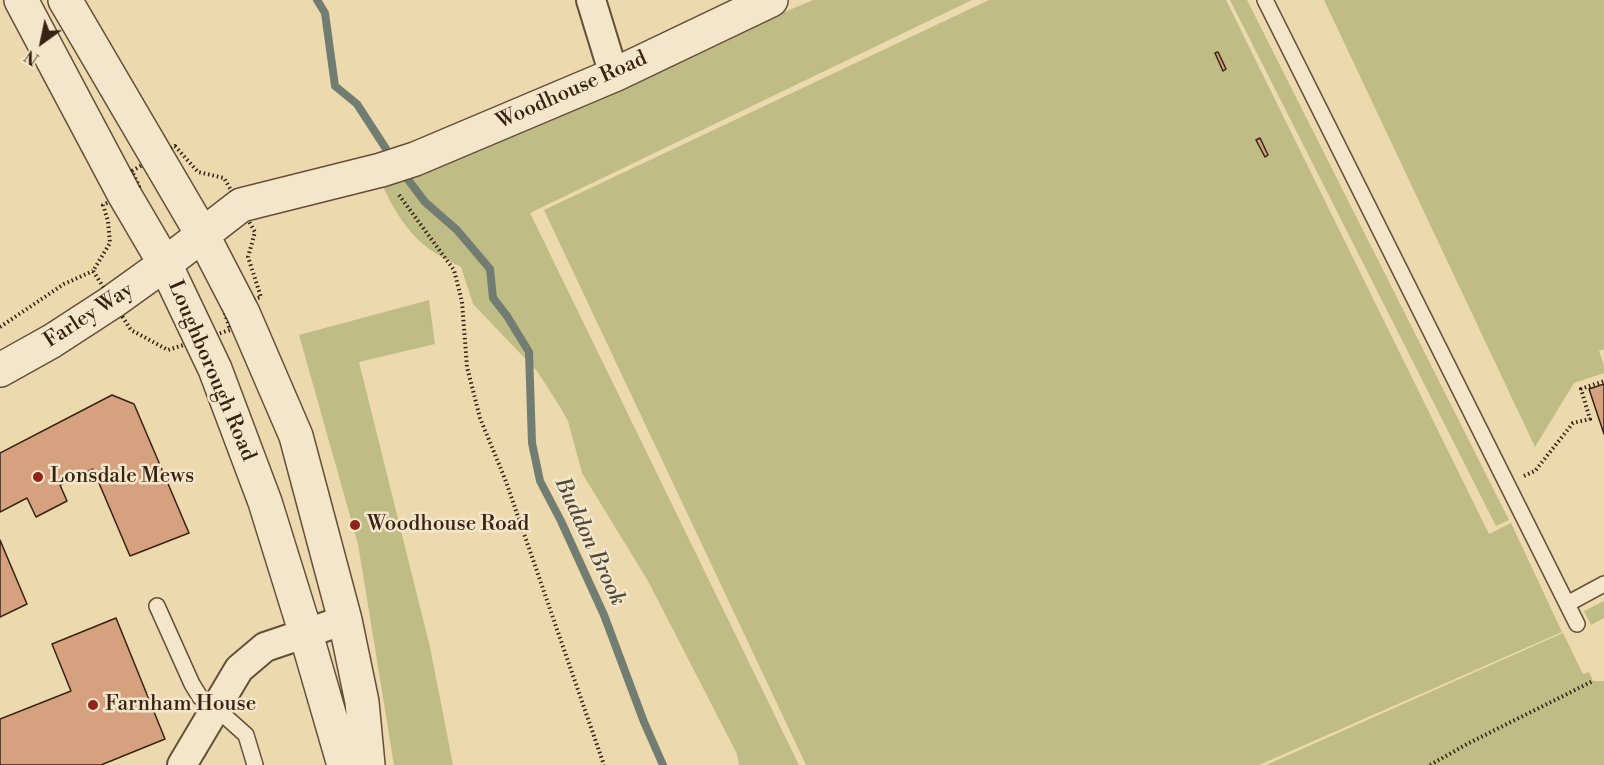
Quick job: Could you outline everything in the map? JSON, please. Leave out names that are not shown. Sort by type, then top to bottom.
[{"type":"street","name":"Loughborough Road","points":[[21,0],[124,194],[165,264],[215,369],[265,502],[344,765]]},
{"type":"street","points":[[64,0],[202,234],[243,313],[297,435],[345,620],[362,702],[368,765]]},
{"type":"street","points":[[591,0],[614,75]]},
{"type":"street","name":"Woodhouse Road","points":[[202,234],[241,205],[394,166],[614,75],[771,0]]},
{"type":"street","name":"Farley Way","points":[[0,370],[52,341],[165,264],[202,234]]},
{"type":"street","points":[[183,765],[239,669],[265,647],[345,620]]},
{"type":"lane","points":[[1265,0],[1577,624]]},
{"type":"lane","points":[[1567,604],[1604,584]]},
{"type":"lane","points":[[157,606],[200,697],[246,735],[255,765]]},
{"type":"path","points":[[394,166],[454,270],[462,302],[467,367],[480,418],[506,479],[604,765]]},
{"type":"path","points":[[0,327],[64,284],[93,271]]},
{"type":"path","points":[[1535,471],[1573,423],[1590,419],[1581,389],[1604,381]]},
{"type":"path","points":[[1430,765],[1593,681]]},
{"type":"shaded area","points":[[813,0],[972,0],[530,213],[799,765],[739,765],[737,754],[648,581],[582,473],[568,421],[560,407],[537,371],[473,304],[461,267],[432,251],[414,236],[394,208],[379,178],[413,169]]},
{"type":"shaded area","points":[[989,0],[1226,0],[1489,534],[1511,523],[1562,632],[1259,765],[806,765],[544,210]]},
{"type":"shaded area","points":[[1230,0],[1247,0],[1509,520],[1496,526]]},
{"type":"shaded area","points":[[1324,0],[1604,0],[1604,349],[1599,351],[1604,373],[1574,383],[1535,447]]},
{"type":"shaded area","points":[[429,300],[435,344],[359,362],[430,647],[453,765],[394,765],[358,544],[299,335]]},
{"type":"shaded area","points":[[1604,601],[1604,618],[1591,625],[1584,611]]},
{"type":"shaded area","points":[[1563,633],[1583,674],[1589,672],[1593,681],[1604,681],[1604,765],[1266,765]]},
{"type":"building","points":[[1218,52],[1226,69],[1223,71],[1215,53]]},
{"type":"building","points":[[1260,138],[1268,155],[1265,157],[1256,140]]},
{"type":"building","points":[[1604,384],[1604,434],[1589,389]]},
{"type":"building","name":"Lonsdale Mews","points":[[112,395],[134,404],[189,533],[130,556],[93,469],[60,485],[67,501],[36,517],[27,498],[0,512],[0,453]]},
{"type":"building","points":[[0,540],[27,604],[0,617]]},
{"type":"building","name":"Farnham House","points":[[116,618],[165,739],[101,765],[0,765],[0,719],[71,691],[52,644]]},
{"type":"waterway","name":"Buddon Brook","points":[[317,0],[325,13],[335,86],[357,104],[392,158]]},
{"type":"waterway","name":"Buddon Brook","points":[[403,173],[425,202],[457,230],[490,269],[493,298],[529,352],[532,443],[540,481],[604,615],[644,722],[663,765]]},
{"type":"place","name":"Lonsdale Mews","points":[[38,477]]},
{"type":"place","name":"Woodhouse Road","points":[[355,525]]},
{"type":"place","name":"Farnham House","points":[[93,705]]}]
